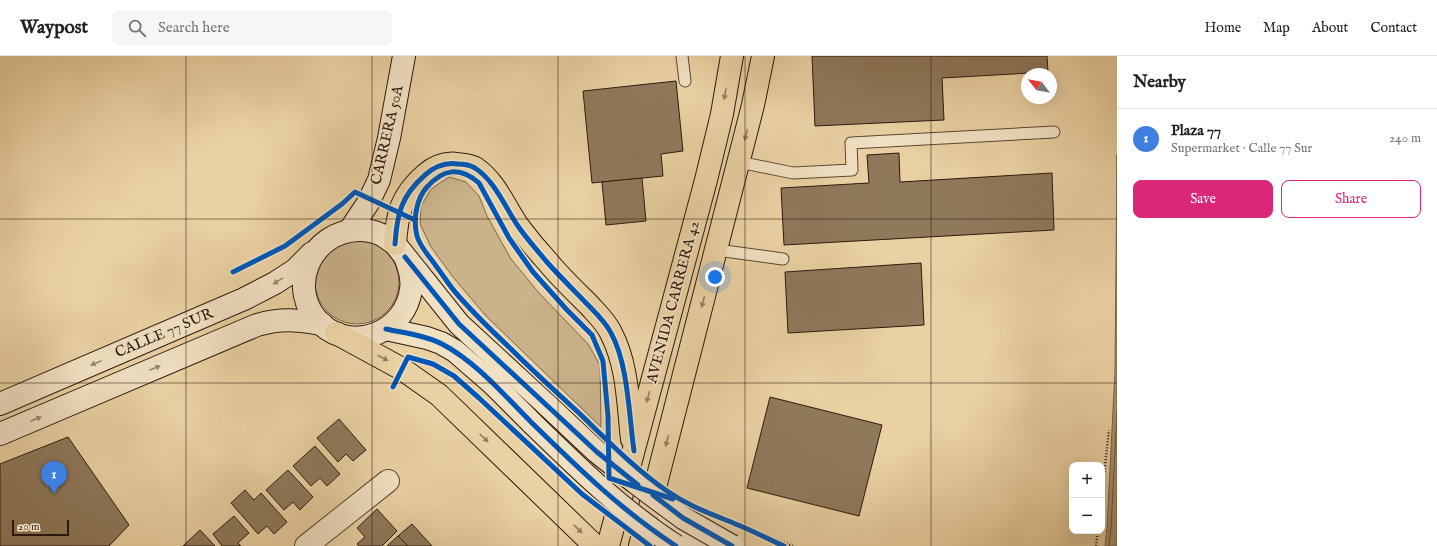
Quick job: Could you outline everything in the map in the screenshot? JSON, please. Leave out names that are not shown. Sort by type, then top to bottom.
[{"type":"highway","name":"AVENIDA CARRERA 42","points":[[608,546],[706,180],[722,114],[732,56]]},
{"type":"highway","name":"AVENIDA CARRERA 42","points":[[640,546],[717,250],[753,105],[763,56]]},
{"type":"highway","points":[[400,251],[396,223],[403,201],[416,183],[432,168],[451,163],[467,165],[475,168],[491,183],[519,227],[547,262],[603,321],[611,332],[617,345],[624,370],[634,451]]},
{"type":"highway","points":[[329,329],[402,369],[440,395],[595,546]]},
{"type":"street","name":"CARRERA 50A","points":[[350,230],[368,203],[379,180],[389,138],[404,56]]},
{"type":"street","points":[[400,251],[410,272],[412,289],[407,304],[399,319],[386,329],[370,336],[353,337],[329,329],[311,311],[305,295],[304,278],[309,261],[318,247],[332,236],[350,230],[366,230],[382,235],[400,251],[460,324],[597,452],[683,518],[732,546]]},
{"type":"street","name":"CALLE 77 SUR","points":[[0,404],[244,299],[275,283],[295,270],[318,247]]},
{"type":"street","name":"CALLE 77 SUR","points":[[0,434],[257,325],[273,320],[287,319],[329,329]]},
{"type":"street","points":[[386,329],[427,338],[455,351],[493,384],[591,481],[635,517],[676,546]]},
{"type":"street","points":[[318,542],[388,482]]},
{"type":"street","points":[[648,514],[698,546]]},
{"type":"lane","points":[[682,56],[685,81]]},
{"type":"lane","points":[[739,162],[793,173],[852,170],[851,143],[1054,132]]},
{"type":"lane","points":[[717,250],[783,259]]},
{"type":"path","points":[[1105,466],[1109,430]]},
{"type":"path","points":[[731,522],[784,546]]},
{"type":"path","points":[[1096,546],[1098,534]]},
{"type":"shaded area","points":[[449,177],[466,182],[479,196],[487,216],[511,259],[539,293],[588,344],[600,365],[601,427],[486,316],[453,277],[431,247],[420,224],[421,206],[431,189]]},
{"type":"shaded area","points":[[357,240],[365,241],[380,247],[392,259],[398,274],[398,290],[392,305],[380,317],[365,323],[357,324],[349,323],[334,317],[322,305],[316,290],[315,282],[316,274],[322,259],[334,247],[349,241]]},
{"type":"water","points":[[1117,154],[1117,546],[1105,546],[1115,371]]},
{"type":"building","points":[[812,56],[1047,56],[1048,68],[1021,68],[1021,74],[942,78],[944,120],[815,126]]},
{"type":"building","points":[[676,81],[683,151],[661,154],[663,176],[592,183],[583,91]]},
{"type":"building","points":[[899,153],[900,182],[1052,173],[1054,230],[784,245],[781,188],[869,183],[867,155]]},
{"type":"building","points":[[642,178],[646,221],[606,225],[602,182]]},
{"type":"building","points":[[921,263],[924,325],[788,333],[785,272]]},
{"type":"building","points":[[770,397],[882,425],[859,516],[747,488]]},
{"type":"building","points":[[339,419],[366,450],[353,461],[346,454],[338,462],[317,438]]},
{"type":"building","points":[[68,437],[129,525],[109,546],[0,546],[0,464]]},
{"type":"building","points":[[315,446],[340,474],[327,486],[320,478],[311,486],[293,466]]},
{"type":"building","points":[[288,470],[313,497],[300,510],[293,502],[284,510],[266,490]]},
{"type":"building","points":[[245,490],[254,500],[261,493],[287,522],[274,534],[267,526],[258,534],[231,503]]},
{"type":"building","points":[[377,509],[397,531],[382,546],[359,546],[357,544],[365,537],[357,528]]},
{"type":"building","points":[[234,516],[249,533],[238,543],[241,546],[222,546],[213,534]]},
{"type":"building","points":[[412,524],[432,546],[408,546],[398,536]]},
{"type":"building","points":[[200,530],[215,546],[183,546]]},
{"type":"building","points":[[398,536],[408,546],[387,546]]},
{"type":"cycle path","points":[[395,244],[397,224],[405,198],[410,190],[428,172],[436,167],[449,164],[465,164],[482,173],[494,187],[518,226],[528,239],[551,267],[599,316],[611,333],[617,345],[624,374],[634,451]]},
{"type":"cycle path","points":[[673,499],[609,478],[608,416],[603,361],[592,335],[533,272],[509,238],[479,183],[465,174],[458,172],[445,173],[439,176],[427,187],[420,197],[416,210],[415,223],[417,236],[425,252],[453,290],[469,308],[490,329],[579,413],[600,433],[611,444],[632,464],[655,482],[676,497],[693,506],[744,527],[784,546]]},
{"type":"cycle path","points":[[233,272],[285,246],[342,204],[355,192],[415,220]]},
{"type":"cycle path","points":[[405,257],[459,324],[597,452],[638,485]]},
{"type":"cycle path","points":[[386,329],[422,336],[442,344],[454,351],[489,379],[548,439],[600,488],[637,518],[676,546]]},
{"type":"cycle path","points":[[393,387],[408,357],[433,364],[454,376],[582,494],[650,546]]},
{"type":"cycle path","points":[[653,495],[683,518],[732,546]]},
{"type":"place","name":"Plaza 77","points":[[54,494]]}]
